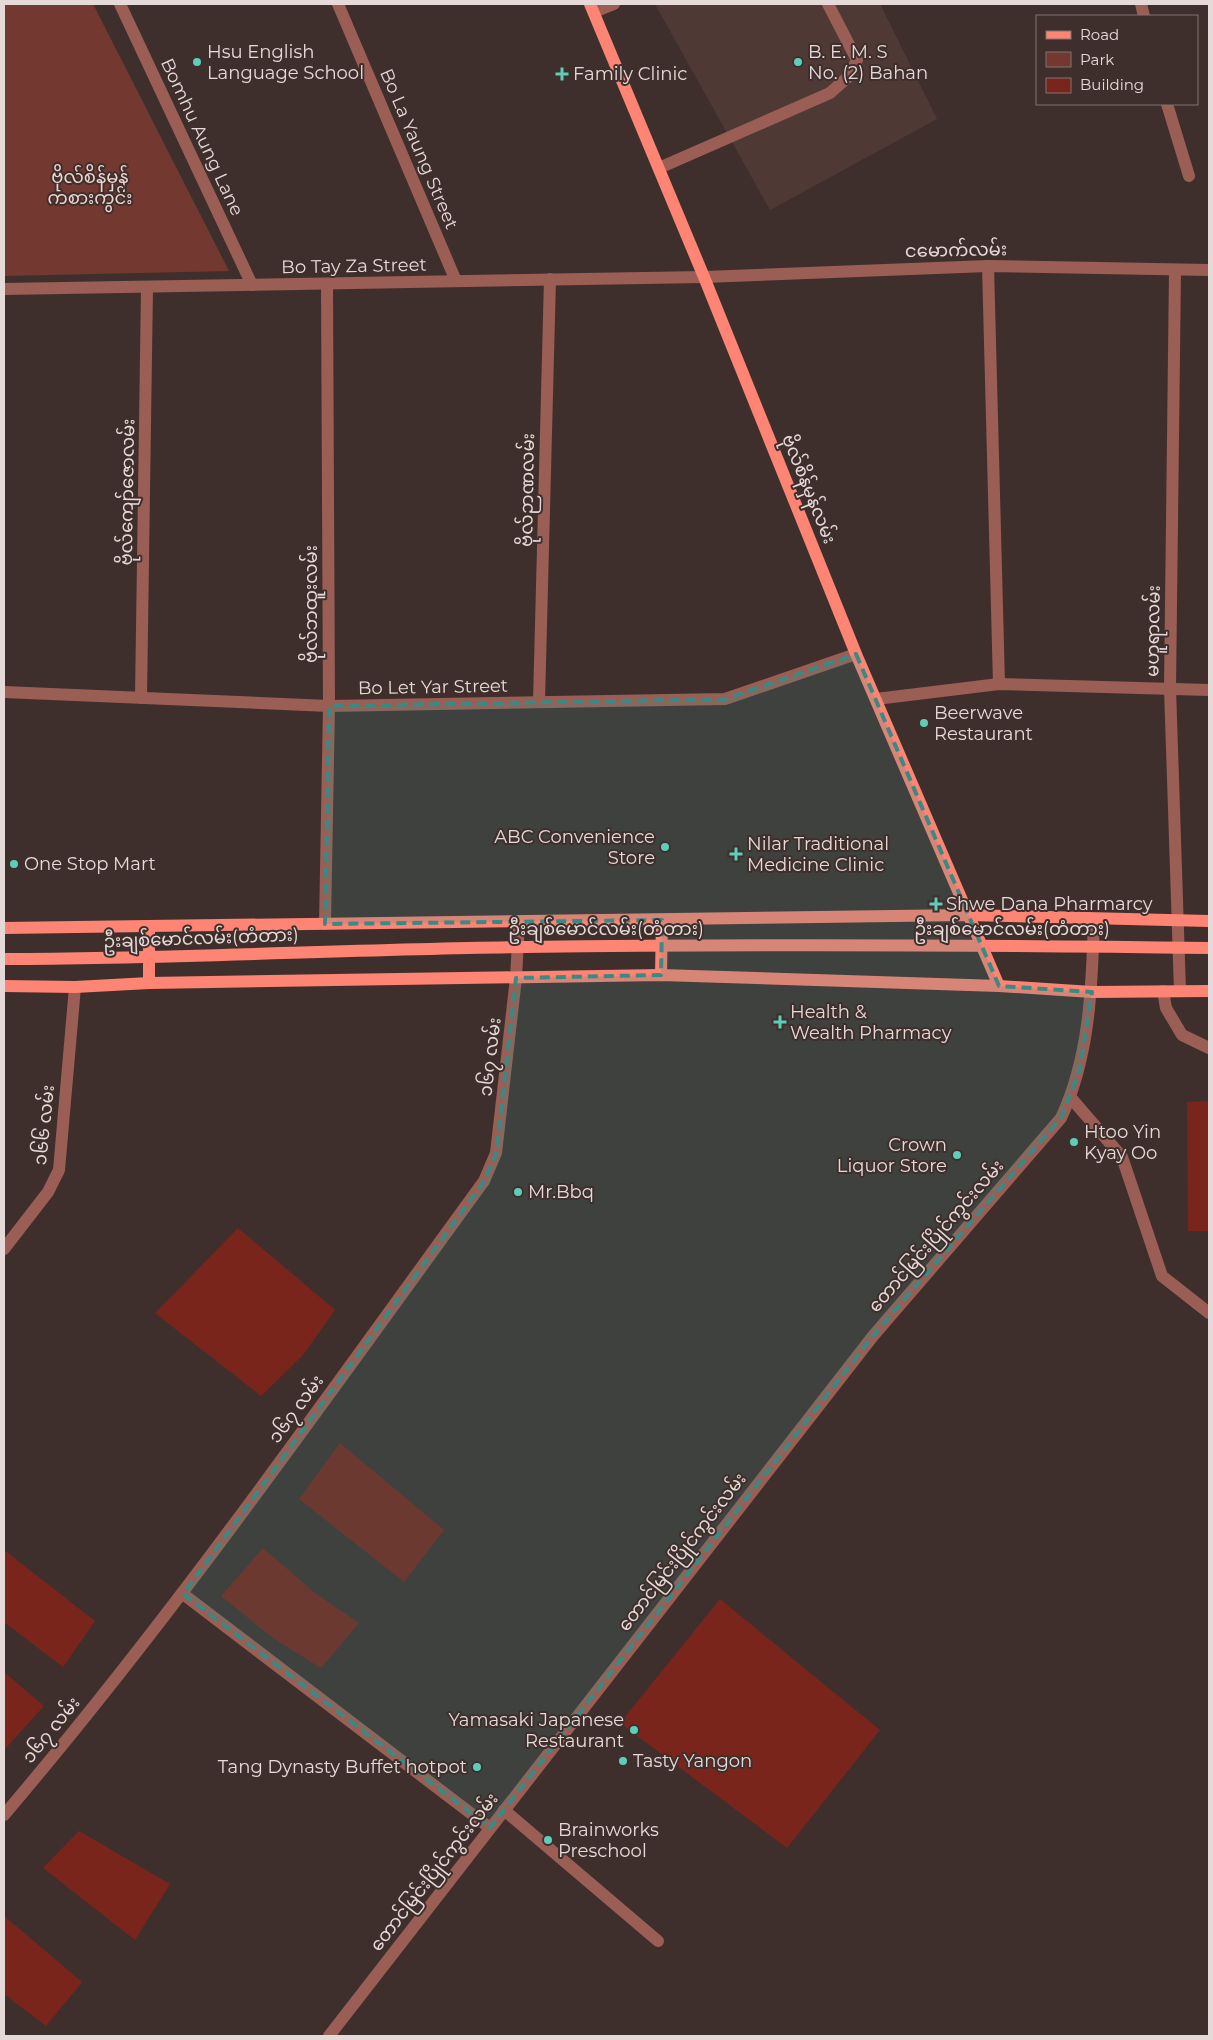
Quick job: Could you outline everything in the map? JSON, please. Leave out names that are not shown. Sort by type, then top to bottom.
[{"type":"main road","name":"ဗိုလ်စိန်မှန်လမ်း","points":[[592,8],[704,277],[856,654],[998,986]]},
{"type":"main road","points":[[4,928],[148,928],[968,916],[1209,921]]},
{"type":"main road","points":[[661,975],[662,920]]},
{"type":"main road","points":[[148,928],[149,983]]},
{"type":"main road","name":"ဦးချစ်မောင်လမ်း(တံတား)","points":[[4,959],[115,959],[524,946],[1209,948]]},
{"type":"main road","points":[[4,986],[74,987],[149,983],[661,975],[998,986],[1092,992],[1209,991]]},
{"type":"street","name":"Bomhu Aung Lane","points":[[120,4],[252,284]]},
{"type":"street","name":"Bo La Yaung Street","points":[[338,4],[456,281]]},
{"type":"street","points":[[592,8],[614,4]]},
{"type":"street","points":[[659,168],[830,93],[849,76],[857,60],[828,4]]},
{"type":"street","points":[[1167,105],[1189,176]]},
{"type":"street","points":[[988,266],[999,684]]},
{"type":"street","name":"ငမောက်လမ်း","points":[[704,277],[988,266],[1209,270]]},
{"type":"street","name":"မဟူရာလမ်း","points":[[1175,270],[1170,688],[1180,991]]},
{"type":"street","name":"Bo Tay Za Street","points":[[4,289],[252,284],[327,285],[704,277]]},
{"type":"street","name":"ဗိုလ်ဉာဏလမ်း","points":[[539,702],[550,279]]},
{"type":"street","name":"ဗိုလ်ဘထူးလမ်း","points":[[326,924],[329,706],[327,285]]},
{"type":"street","name":"ဗိုလ်ကျော်ဇောလမ်း","points":[[141,698],[147,287]]},
{"type":"street","name":"Bo Let Yar Street","points":[[4,692],[329,706],[725,699],[856,654]]},
{"type":"street","points":[[876,699],[999,684],[1209,690]]},
{"type":"street","name":"တောင်မြင်းပြိုင်ကွင်းလမ်း","points":[[329,2036],[873,1336],[1061,1118],[1071,1098],[1080,1070],[1092,992],[1094,919]]},
{"type":"street","name":"၁၆၇ လမ်း","points":[[4,1815],[183,1594],[484,1181],[496,1153],[516,978],[519,922]]},
{"type":"street","name":"၁၆၆ လမ်း","points":[[4,1249],[48,1192],[59,1170],[74,987]]},
{"type":"street","points":[[1163,992],[1166,1008],[1182,1035],[1209,1048]]},
{"type":"street","points":[[1071,1098],[1122,1157],[1162,1276],[1209,1313]]},
{"type":"street","points":[[183,1594],[490,1828]]},
{"type":"street","points":[[504,1810],[658,1941]]},
{"type":"highlighted area","points":[[856,654],[999,986],[1092,992],[1080,1069],[1061,1118],[873,1336],[490,1828],[183,1594],[484,1181],[496,1153],[516,978],[661,975],[662,920],[325,924],[329,706],[725,699]]},
{"type":"shaded area","name":"B. E. M. S No. (2) Bahan","points":[[655,4],[880,4],[937,119],[770,210]]},
{"type":"green space","name":"ဗိုလ်စိန်မှန် ကစားကွင်း","points":[[4,4],[93,4],[229,271],[4,276]]},
{"type":"building","points":[[1209,1101],[1209,1231],[1188,1231],[1187,1102]]},
{"type":"building","points":[[238,1228],[335,1310],[303,1355],[261,1396],[155,1313]]},
{"type":"building","points":[[340,1443],[444,1530],[404,1582],[299,1499]]},
{"type":"building","points":[[263,1548],[315,1593],[359,1623],[321,1668],[273,1638],[221,1596]]},
{"type":"building","points":[[4,1550],[95,1621],[63,1667],[4,1622]]},
{"type":"building","points":[[720,1599],[880,1730],[787,1848],[620,1723]]},
{"type":"building","points":[[4,1672],[44,1706],[4,1750]]},
{"type":"building","points":[[79,1831],[170,1884],[135,1940],[43,1868]]},
{"type":"building","points":[[4,1916],[82,1982],[46,2026],[4,1994]]},
{"type":"place","name":"Hsu English Language School","points":[[197,62]]},
{"type":"place","name":"B. E. M. S No. (2) Bahan","points":[[798,62]]},
{"type":"place","name":"Family Clinic","points":[[562,74]]},
{"type":"place","name":"Beerwave Restaurant","points":[[924,723]]},
{"type":"place","name":"ABC Convenience Store","points":[[665,847]]},
{"type":"place","name":"Nilar Traditional Medicine Clinic","points":[[736,854]]},
{"type":"place","name":"One Stop Mart","points":[[14,864]]},
{"type":"place","name":"Shwe Dana Pharmarcy","points":[[936,904]]},
{"type":"place","name":"Health & Wealth Pharmacy","points":[[780,1022]]},
{"type":"place","name":"Htoo Yin Kyay Oo","points":[[1074,1142]]},
{"type":"place","name":"Crown Liquor Store","points":[[957,1155]]},
{"type":"place","name":"Mr.Bbq","points":[[518,1192]]},
{"type":"place","name":"Yamasaki Japanese Restaurant","points":[[634,1730]]},
{"type":"place","name":"Tasty Yangon","points":[[623,1761]]},
{"type":"place","name":"Tang Dynasty Buffet hotpot","points":[[477,1767]]},
{"type":"place","name":"Brainworks Preschool","points":[[548,1840]]}]
